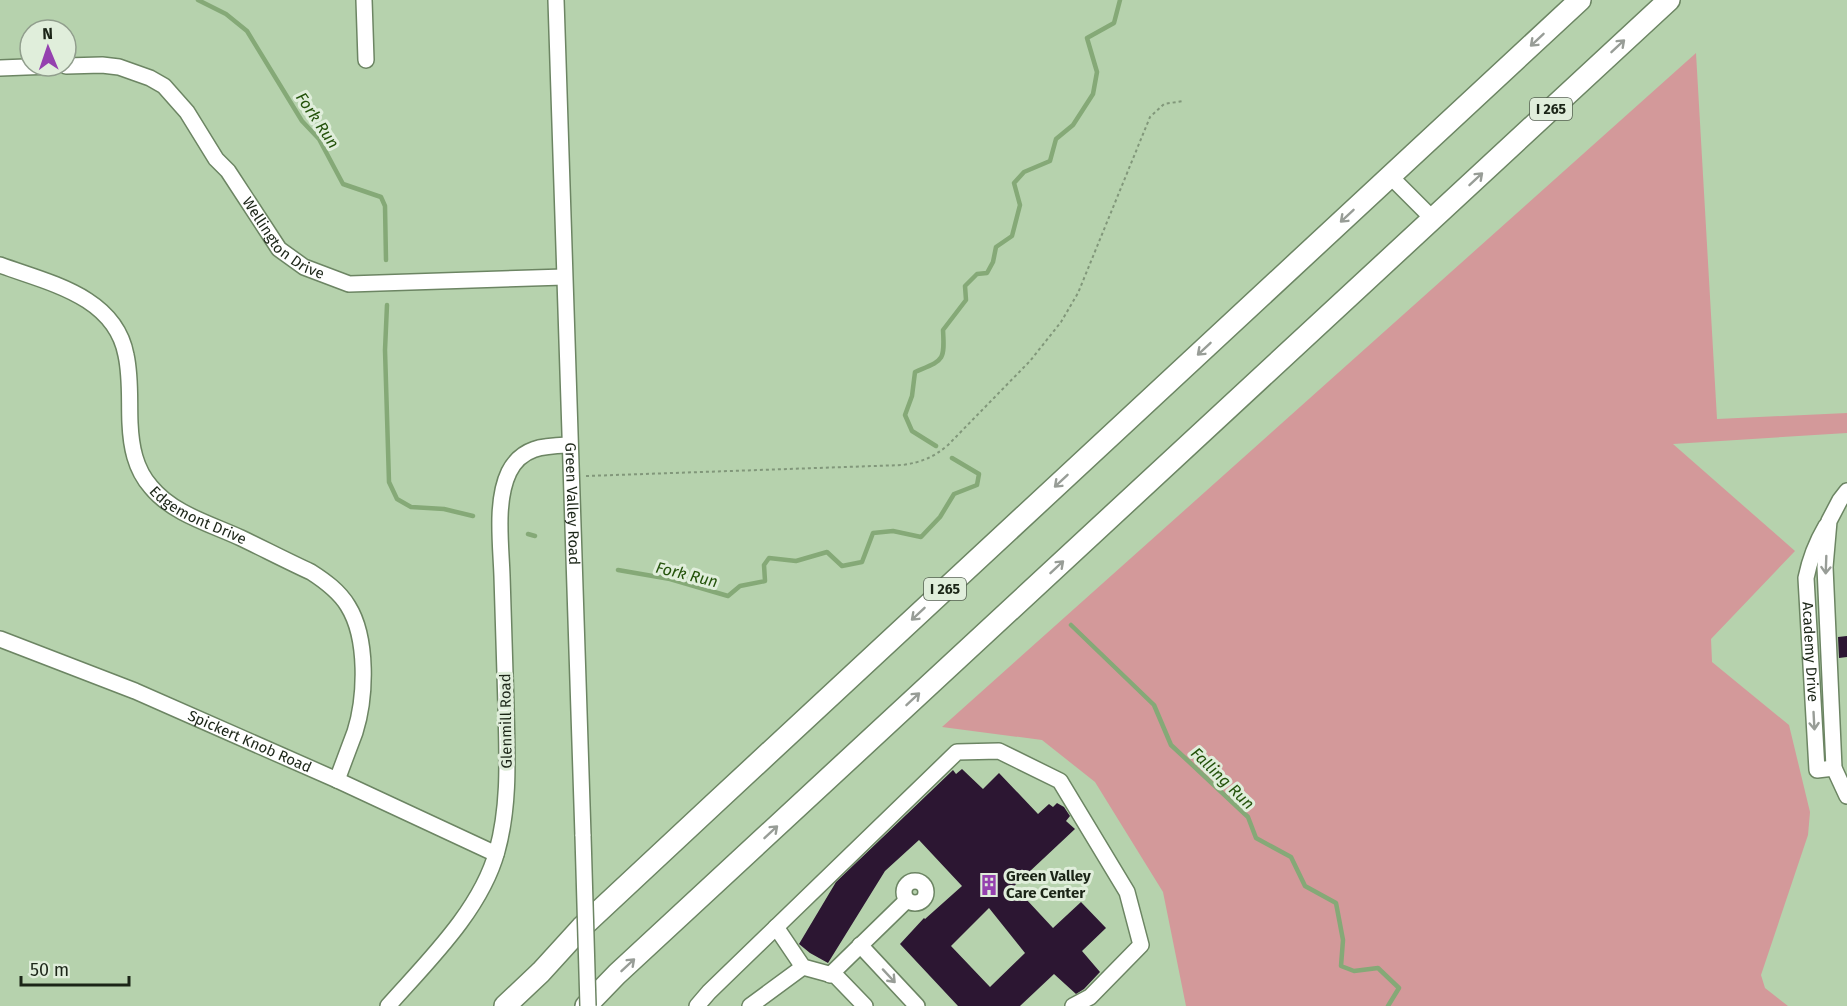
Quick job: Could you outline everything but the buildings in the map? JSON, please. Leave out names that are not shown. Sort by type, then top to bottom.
[{"type":"highway","name":"I 265","points":[[505,1006],[541,972],[582,927],[699,817],[1580,0]]},
{"type":"highway","name":"I 265","points":[[587,1006],[617,974],[1669,0]]},
{"type":"street","points":[[364,0],[366,60]]},
{"type":"street","name":"Green Valley Road","points":[[556,0],[587,1006]]},
{"type":"street","name":"Wellington Drive","points":[[78,66],[119,67],[150,78],[164,86],[187,112],[216,159],[228,171],[279,249],[312,271],[349,284],[564,277]]},
{"type":"street","points":[[0,68],[18,67]]},
{"type":"street","points":[[1390,176],[1433,219]]},
{"type":"street","name":"Edgemont Drive","points":[[0,266],[81,296],[95,304],[115,326],[122,340],[127,362],[131,442],[135,458],[150,487],[189,515],[310,572],[338,593],[348,606],[359,636],[362,686],[355,731],[337,780]]},
{"type":"street","name":"Glenmill Road","points":[[388,1006],[460,923],[482,887],[496,854],[503,827],[507,744],[500,525],[503,488],[508,472],[516,460],[526,453],[543,446],[570,445]]},
{"type":"street","name":"Academy Drive","points":[[1834,768],[1817,770],[1806,578],[1809,560],[1816,542],[1847,491]]},
{"type":"street","name":"Academy Drive","points":[[1829,521],[1825,567],[1834,768],[1847,796]]},
{"type":"street","name":"Spickert Knob Road","points":[[0,639],[135,691],[337,780],[496,854]]},
{"type":"street","points":[[697,1006],[957,752],[999,751],[1060,781],[1127,892],[1141,945],[1090,997],[1073,1006]]},
{"type":"street","points":[[830,975],[907,900]]},
{"type":"street","points":[[776,927],[803,967],[836,976],[865,1006]]},
{"type":"street","points":[[860,945],[917,1006]]},
{"type":"street","points":[[750,1006],[803,967]]},
{"type":"path","points":[[571,477],[903,465],[922,462],[936,455],[1030,361],[1061,322],[1078,293],[1150,117],[1164,104],[1183,101]]},
{"type":"shaded area","points":[[1696,53],[1717,419],[1847,413],[1847,433],[1673,444],[1795,551],[1711,639],[1712,662],[1789,725],[1810,812],[1808,835],[1761,975],[1765,988],[1788,1006],[1186,1006],[1163,892],[1095,782],[1042,740],[942,727]]},
{"type":"waterway","name":"Fork Run","points":[[198,0],[226,14],[247,31],[302,121],[319,139],[343,184],[381,197],[385,206],[386,260]]},
{"type":"waterway","name":"Falling Run","points":[[936,446],[912,431],[905,415],[912,396],[915,372],[937,362],[940,358],[943,348],[943,330],[966,300],[965,286],[977,274],[987,273],[993,262],[996,247],[1012,236],[1020,205],[1014,183],[1024,172],[1050,161],[1056,139],[1073,125],[1093,94],[1097,72],[1087,38],[1114,23],[1120,0]]},
{"type":"waterway","name":"Fork Run","points":[[387,305],[385,350],[389,482],[397,499],[411,507],[444,509],[473,516]]},
{"type":"waterway","name":"Fork Run","points":[[618,570],[670,579],[728,596],[740,586],[765,581],[764,565],[769,558],[796,561],[827,552],[842,566],[862,562],[873,533],[893,531],[921,537],[940,517],[954,494],[977,485],[979,474],[952,458]]},
{"type":"waterway","name":"Fork Run","points":[[528,534],[535,536]]},
{"type":"waterway","name":"Falling Run","points":[[1071,625],[1154,705],[1171,745],[1248,817],[1256,838],[1291,857],[1305,886],[1336,903],[1343,940],[1341,966],[1354,971],[1378,968],[1399,988],[1388,1006]]},
{"type":"place","name":"Green Valley Care Center","points":[[989,885]]}]
